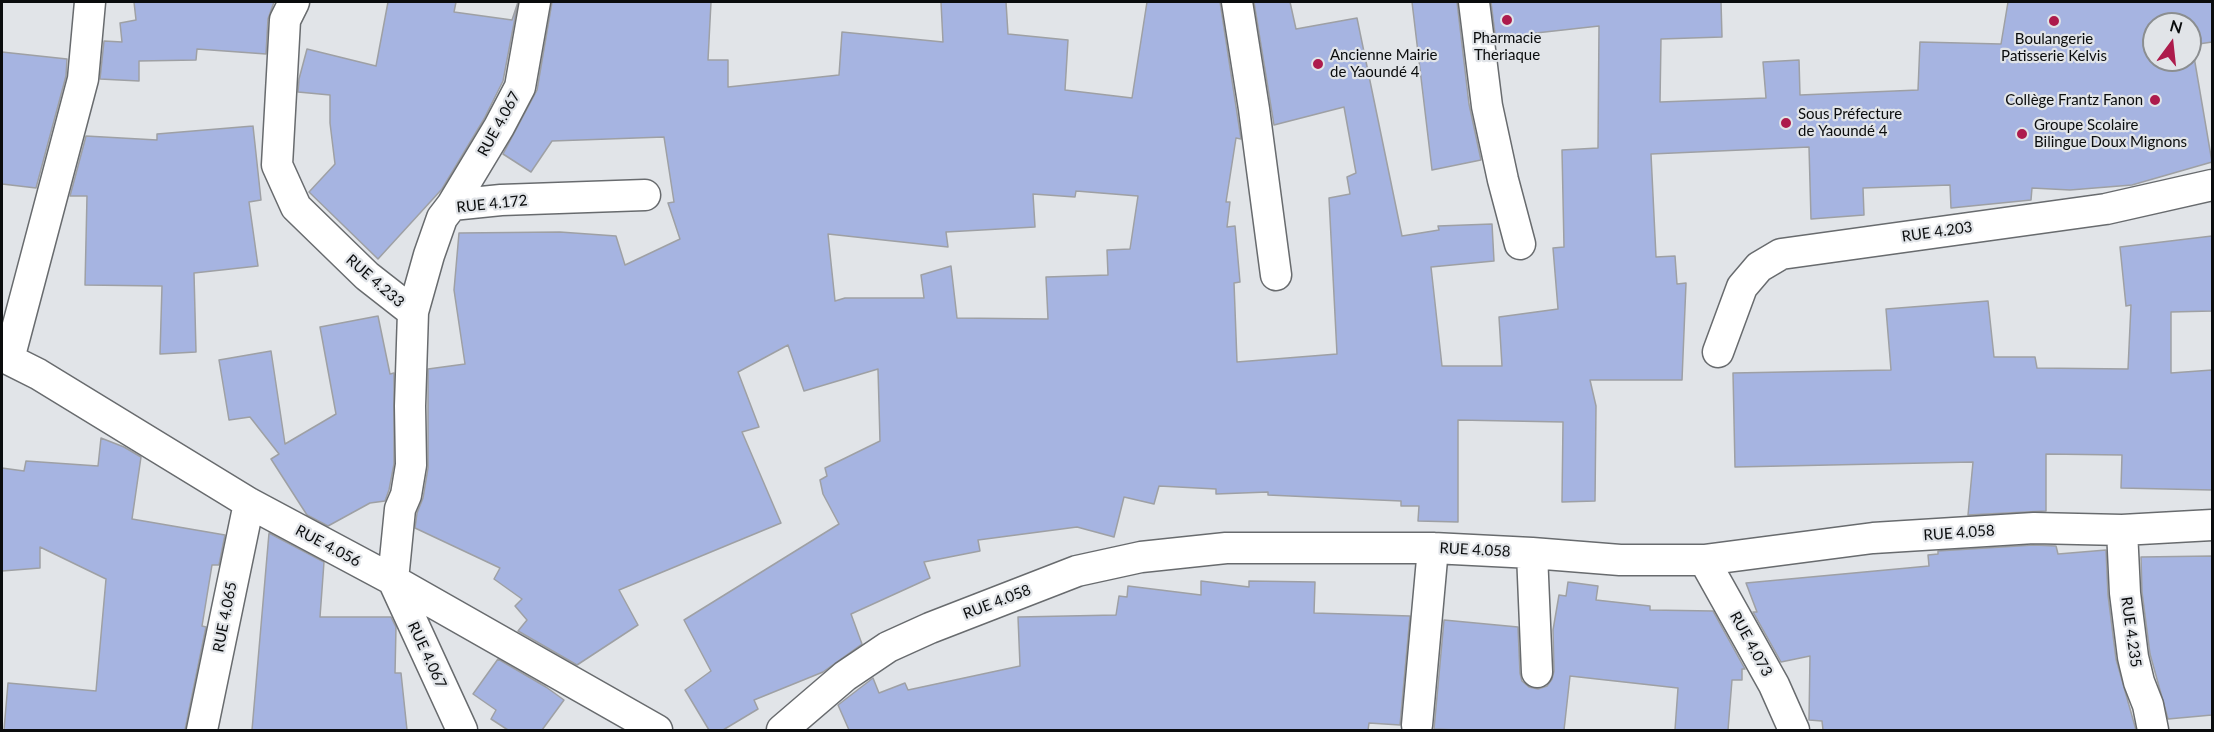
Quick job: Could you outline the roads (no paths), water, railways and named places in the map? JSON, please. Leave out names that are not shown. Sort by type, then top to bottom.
[{"type":"street","points":[[5,358],[83,79],[90,2]]},
{"type":"street","name":"RUE 4.233","points":[[294,2],[285,20],[277,165],[296,207],[367,276],[413,312],[411,465],[406,495],[400,509],[393,580]]},
{"type":"street","name":"RUE 4.067","points":[[452,205],[500,127],[520,87],[535,2]]},
{"type":"street","points":[[1237,2],[1276,275]]},
{"type":"street","points":[[1474,2],[1487,106],[1503,180],[1521,244]]},
{"type":"street","name":"RUE 4.203","points":[[1718,352],[1742,287],[1759,267],[1780,255],[2106,209],[2212,185]]},
{"type":"street","name":"RUE 4.172","points":[[413,312],[442,218],[452,205],[501,200],[645,195]]},
{"type":"street","name":"RUE 4.056","points":[[5,358],[38,374],[249,503],[393,580],[657,730]]},
{"type":"street","name":"RUE 4.065","points":[[202,730],[249,503]]},
{"type":"street","name":"RUE 4.058","points":[[782,730],[845,676],[888,647],[930,628],[1077,571],[1141,557],[1226,548],[1433,548],[1620,560],[1704,560],[1874,538],[2034,528],[2122,530],[2212,525]]},
{"type":"street","name":"RUE 4.235","points":[[2122,530],[2125,593],[2133,657],[2153,730]]},
{"type":"street","points":[[1417,725],[1433,548]]},
{"type":"street","points":[[1532,553],[1537,672]]},
{"type":"street","name":"RUE 4.073","points":[[1704,560],[1774,685],[1794,730]]},
{"type":"street","name":"RUE 4.067","points":[[393,580],[462,730]]},
{"type":"place","name":"Pharmacie Theriaque","points":[[1507,20]]},
{"type":"place","name":"Boulangerie Patisserie Kelvis","points":[[2054,21]]},
{"type":"place","name":"Ancienne Mairie de Yaoundé 4","points":[[1318,64]]},
{"type":"place","name":"Collège Frantz Fanon","points":[[2155,100]]},
{"type":"place","name":"Sous Préfecture de Yaoundé 4","points":[[1786,123]]},
{"type":"place","name":"Groupe Scolaire Bilingue Doux Mignons","points":[[2022,134]]}]
